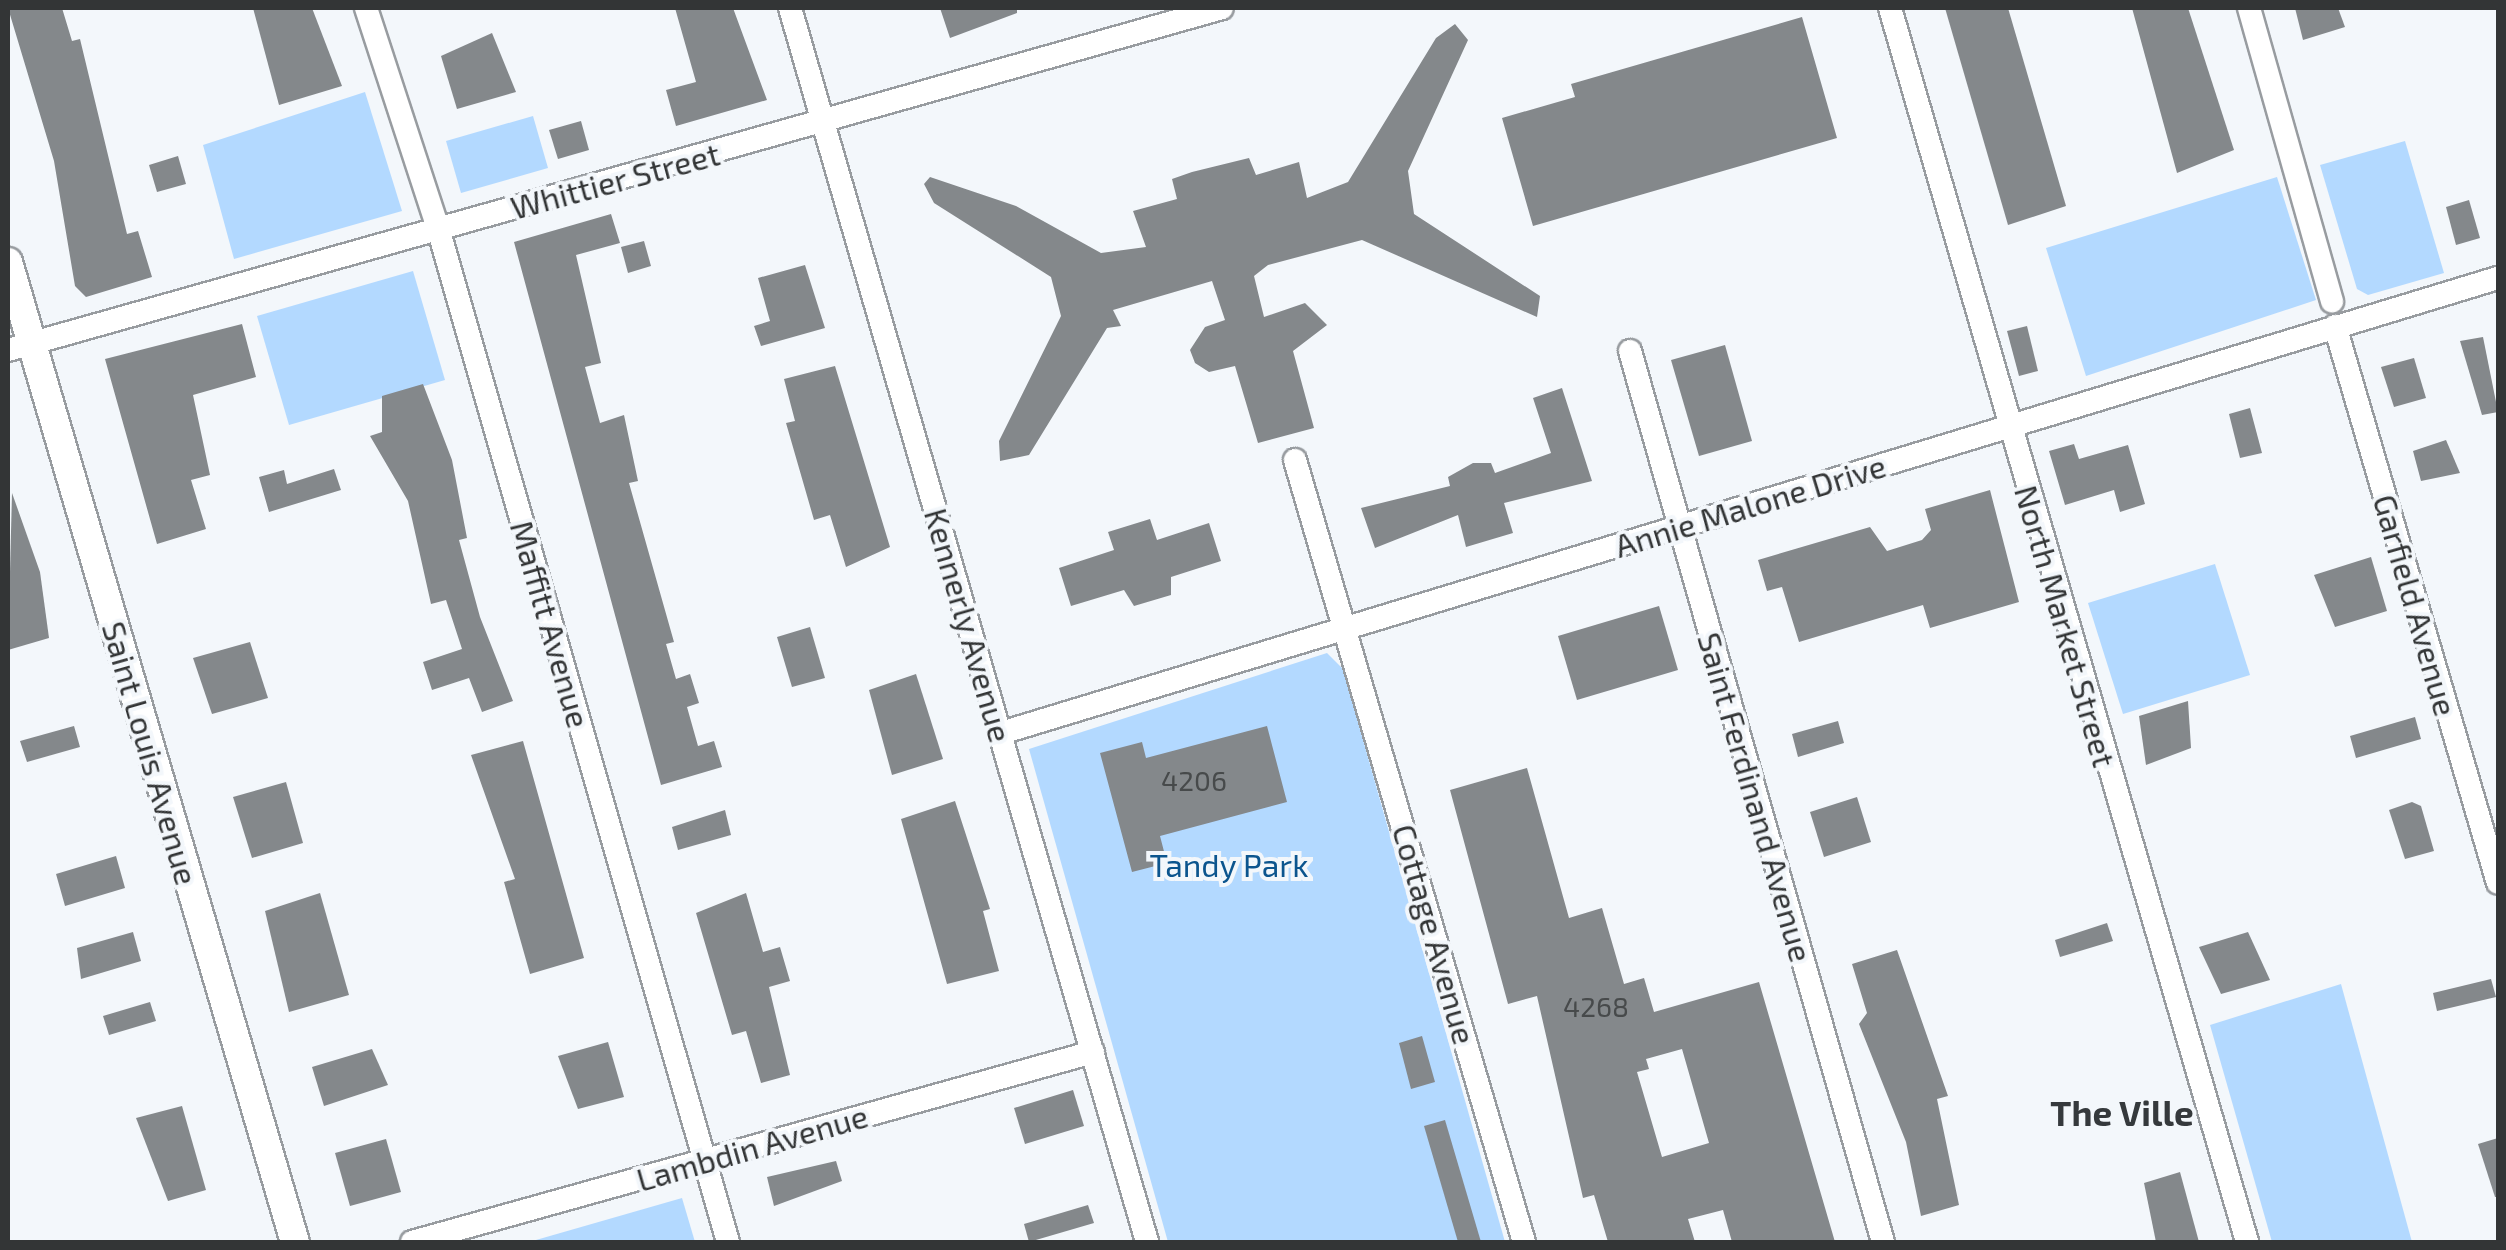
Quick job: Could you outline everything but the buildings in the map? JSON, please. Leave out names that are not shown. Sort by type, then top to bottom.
[{"type":"street","name":"Maffitt Avenue","points":[[366,8],[438,228],[728,1242]]},
{"type":"street","name":"Kennerly Avenue","points":[[790,8],[1147,1242]]},
{"type":"street","name":"Whittier Street","points":[[19,347],[1222,8]]},
{"type":"street","name":"North Market Street","points":[[1890,8],[2248,1242]]},
{"type":"street","points":[[2249,8],[2332,301]]},
{"type":"street","name":"Saint Louis Avenue","points":[[8,262],[19,347],[295,1242]]},
{"type":"street","name":"Annie Malone Drive","points":[[1001,733],[2498,278]]},
{"type":"street","name":"Garfield Avenue","points":[[2335,326],[2498,883]]},
{"type":"street","name":"Saint Ferdinand Avenue","points":[[1630,351],[1884,1242]]},
{"type":"street","name":"Cottage Avenue","points":[[1294,460],[1346,626],[1524,1242]]},
{"type":"street","name":"Lambdin Avenue","points":[[412,1242],[1092,1052]]},
{"type":"green space","points":[[365,92],[402,211],[234,259],[203,145]]},
{"type":"green space","points":[[533,116],[548,168],[461,193],[446,141]]},
{"type":"green space","points":[[2405,141],[2444,273],[2368,295],[2357,289],[2320,165]]},
{"type":"green space","points":[[2277,177],[2316,300],[2086,376],[2046,248]]},
{"type":"green space","points":[[413,271],[445,380],[289,425],[257,316]]},
{"type":"green space","points":[[2215,564],[2250,675],[2123,714],[2088,603]]},
{"type":"green space","name":"Tandy Park","points":[[1327,653],[1343,669],[1505,1242],[1168,1242],[1029,749]]},
{"type":"green space","points":[[2341,984],[2412,1242],[2272,1242],[2210,1025]]},
{"type":"green space","points":[[682,1198],[695,1242],[529,1242]]},
{"type":"district","name":"The Ville","points":[[2122,1112]]}]
